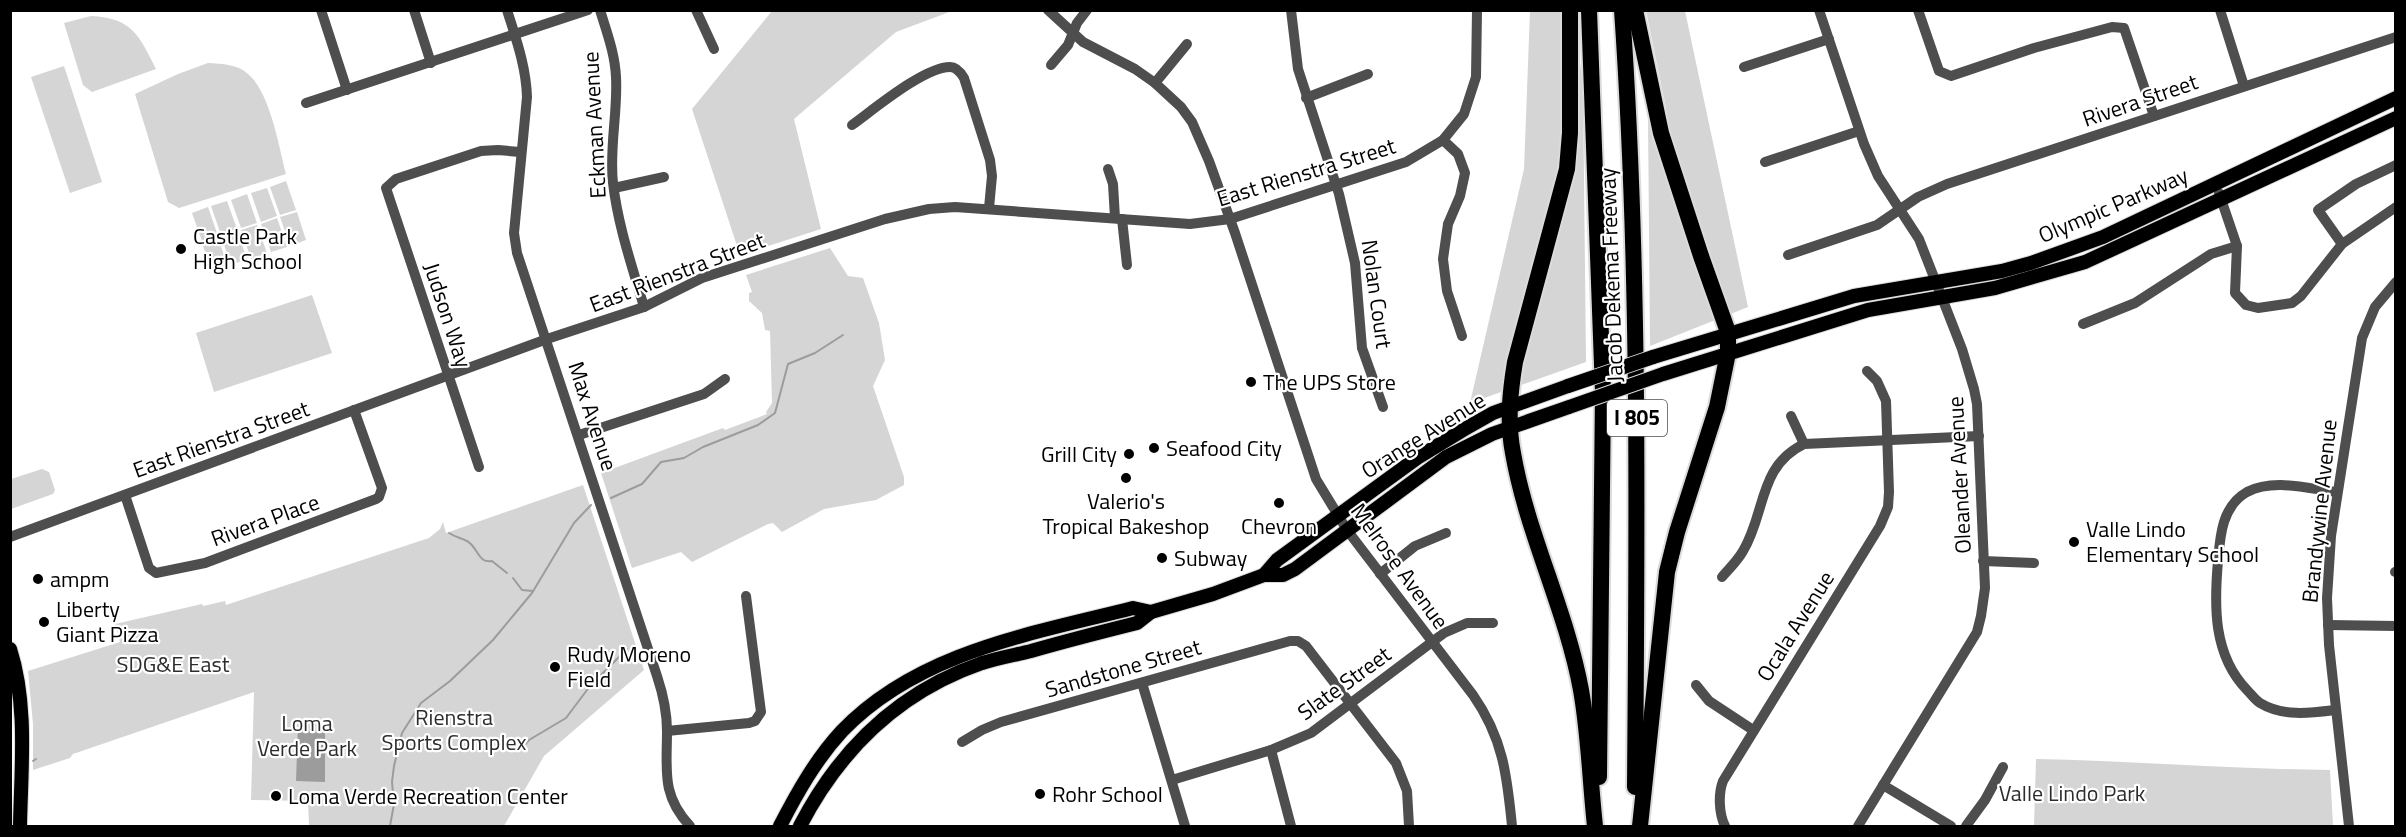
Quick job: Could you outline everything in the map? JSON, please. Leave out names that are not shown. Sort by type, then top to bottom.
[{"type":"highway","points":[[1570,10],[1570,133],[1567,169],[1515,362],[1510,428],[1523,497],[1557,598],[1581,690],[1596,826]]},
{"type":"highway","name":"Jacob Dekema Freeway","points":[[1589,10],[1603,392],[1596,826]]},
{"type":"highway","name":"Jacob Dekema Freeway","points":[[1623,10],[1637,366],[1634,826]]},
{"type":"highway","points":[[1635,10],[1661,133],[1728,332],[1728,353],[1717,407],[1677,532],[1667,572],[1640,826]]},
{"type":"main road","name":"Olympic Parkway","points":[[1728,332],[1854,296],[2002,271],[2064,252],[2103,237],[2396,98]]},
{"type":"main road","name":"Olympic Parkway","points":[[1728,353],[1868,310],[1995,288],[2074,265],[2396,118]]},
{"type":"main road","name":"Orange Avenue","points":[[1264,575],[1277,560],[1417,458],[1462,430],[1510,407],[1728,332]]},
{"type":"main road","name":"Orange Avenue","points":[[800,826],[838,764],[868,731],[914,696],[982,663],[1137,623],[1150,612],[1213,594],[1264,575],[1283,575],[1295,569],[1446,457],[1510,428],[1569,406],[1728,353]]},
{"type":"main road","name":"Orange Avenue","points":[[780,826],[818,761],[843,730],[879,700],[906,682],[943,662],[974,650],[1133,608],[1150,612]]},
{"type":"main road","points":[[1045,631],[1049,646]]},
{"type":"main road","points":[[10,650],[21,715],[20,826]]},
{"type":"street","points":[[321,10],[347,90]]},
{"type":"street","points":[[414,10],[431,63]]},
{"type":"street","name":"Max Avenue","points":[[507,10],[525,65],[527,96],[514,233],[517,253],[657,676],[665,706],[668,790],[678,812],[690,826]]},
{"type":"street","points":[[306,104],[588,10]]},
{"type":"street","name":"Eckman Avenue","points":[[600,10],[611,42],[616,77],[612,154],[614,188],[622,236],[644,308]]},
{"type":"street","points":[[696,10],[714,49]]},
{"type":"street","name":"Melrose Avenue","points":[[1048,10],[1072,33],[1155,83],[1181,107],[1192,122],[1230,219],[1316,479],[1347,530],[1473,694],[1496,736],[1505,764],[1512,826]]},
{"type":"street","points":[[1051,65],[1068,45],[1072,33],[1087,10]]},
{"type":"street","name":"Nolan Court","points":[[1291,10],[1298,69],[1339,194],[1355,262],[1362,348],[1383,407]]},
{"type":"street","points":[[1462,336],[1447,291],[1443,259],[1448,224],[1462,190],[1465,173],[1458,154],[1443,140],[1464,114],[1476,77],[1477,10]]},
{"type":"street","name":"Oleander Avenue","points":[[1819,10],[1859,132],[1878,176],[1919,239],[1936,283],[1974,389],[1978,436],[1984,588],[1977,632],[1858,826]]},
{"type":"street","points":[[1918,10],[1939,71],[1945,75],[1956,75],[2034,48],[2112,27],[2124,27],[2154,116]]},
{"type":"street","points":[[2220,10],[2244,86]]},
{"type":"street","name":"Rivera Street","points":[[1788,255],[1876,225],[1917,197],[1947,184],[2396,37]]},
{"type":"street","points":[[1744,67],[1828,39]]},
{"type":"street","points":[[1155,83],[1187,44]]},
{"type":"street","points":[[852,125],[930,72],[950,67],[960,71],[990,160],[992,176],[988,208]]},
{"type":"street","points":[[1306,98],[1368,74]]},
{"type":"street","points":[[1765,162],[1859,132]]},
{"type":"street","name":"East Rienstra Street","points":[[10,537],[547,339],[644,308],[702,278],[885,219],[929,209],[955,207],[1190,224],[1230,219],[1406,162],[1443,140]]},
{"type":"street","name":"Judson Way","points":[[479,467],[386,188],[396,179],[480,151],[520,152]]},
{"type":"street","points":[[2342,244],[2318,210],[2356,184],[2396,165]]},
{"type":"street","points":[[1108,169],[1113,184],[1127,265]]},
{"type":"street","points":[[614,188],[664,177]]},
{"type":"street","points":[[2214,184],[2237,246],[2235,293],[2246,305],[2258,308],[2292,303],[2301,296],[2342,244],[2396,207]]},
{"type":"street","points":[[2083,324],[2135,303],[2211,254],[2237,246]]},
{"type":"street","name":"Brandywine Avenue","points":[[2349,826],[2328,625],[2328,574],[2337,492],[2362,338],[2375,307],[2396,282]]},
{"type":"street","name":"Ocala Avenue","points":[[1725,826],[1721,818],[1721,787],[1753,730],[1880,526],[1888,507],[1886,401],[1876,381],[1867,371]]},
{"type":"street","points":[[579,435],[704,394],[725,379]]},
{"type":"street","name":"Rivera Place","points":[[125,495],[149,568],[156,573],[205,562],[376,499],[382,492],[354,410]]},
{"type":"street","points":[[1791,417],[1804,444]]},
{"type":"street","points":[[1722,577],[1744,550],[1775,466],[1790,451],[1804,444],[1978,436]]},
{"type":"street","points":[[2336,710],[2296,713],[2274,709],[2258,702],[2241,685],[2229,667],[2220,641],[2216,622],[2215,584],[2220,530],[2230,508],[2247,492],[2266,486],[2283,485],[2337,492]]},
{"type":"street","points":[[1380,574],[1415,546],[1446,533]]},
{"type":"street","points":[[1983,561],[2034,562]]},
{"type":"street","points":[[667,731],[749,723],[755,721],[761,712],[746,596]]},
{"type":"street","name":"Slate Street","points":[[1172,780],[1271,750],[1311,733],[1444,633],[1467,623],[1493,623]]},
{"type":"street","points":[[2328,625],[2396,626]]},
{"type":"street","name":"Sandstone Street","points":[[962,742],[1001,722],[1290,641],[1298,641],[1306,646],[1350,705]]},
{"type":"street","points":[[1142,683],[1185,826]]},
{"type":"street","points":[[1696,686],[1709,701],[1753,730]]},
{"type":"street","points":[[1350,705],[1396,763],[1407,791],[1410,826]]},
{"type":"street","points":[[1271,750],[1291,826]]},
{"type":"street","points":[[1966,826],[1985,800],[2003,766]]},
{"type":"street","points":[[1883,785],[1951,826]]},
{"type":"green space","points":[[772,11],[952,11],[896,32],[794,119],[821,229],[740,255],[692,109]]},
{"type":"green space","points":[[1530,11],[1573,11],[1583,84],[1586,362],[1470,403],[1524,169]]},
{"type":"green space","points":[[1646,11],[1685,11],[1748,307],[1650,346],[1648,115],[1666,108]]},
{"type":"green space","points":[[91,16],[116,20],[132,30],[156,69],[92,92],[83,85],[64,23]]},
{"type":"green space","points":[[208,63],[240,68],[256,82],[273,121],[286,174],[179,208],[168,202],[135,94]]},
{"type":"green space","points":[[64,66],[102,182],[70,193],[31,77]]},
{"type":"green space","points":[[286,181],[296,210],[280,215],[270,187]]},
{"type":"green space","points":[[267,188],[277,216],[261,222],[251,193]]},
{"type":"green space","points":[[247,194],[257,223],[241,228],[231,200]]},
{"type":"green space","points":[[227,201],[237,229],[221,235],[211,206]]},
{"type":"green space","points":[[208,207],[218,236],[202,241],[192,213]]},
{"type":"green space","points":[[297,212],[306,240],[290,246],[280,217]]},
{"type":"green space","points":[[277,218],[287,247],[271,252],[261,224]]},
{"type":"green space","points":[[257,225],[267,253],[251,259],[241,230]]},
{"type":"green space","points":[[237,231],[247,259],[231,265],[221,236]]},
{"type":"green space","points":[[218,238],[228,266],[212,272],[202,243]]},
{"type":"green space","points":[[830,248],[848,276],[863,278],[879,323],[885,360],[873,386],[904,477],[904,485],[876,500],[824,509],[782,532],[773,523],[768,524],[692,562],[681,552],[632,568],[601,473],[767,414],[772,403],[770,331],[765,330],[762,313],[749,301],[749,293],[752,292],[746,275]]},
{"type":"green space","points":[[312,295],[332,353],[214,392],[196,333]]},
{"type":"green space","points":[[42,469],[49,472],[55,490],[53,494],[11,509],[11,479]]},
{"type":"green space","points":[[583,485],[644,670],[544,756],[504,826],[309,826],[308,801],[251,800],[254,692],[33,770],[33,724],[28,671],[120,642],[115,624],[202,604],[203,606],[225,601],[226,605],[429,538],[440,529],[443,522],[446,533]]},
{"type":"green space","name":"Valle Lindo Park","points":[[2036,759],[2330,770],[2333,826],[2034,826]]},
{"type":"shaded area","points":[[298,723],[325,724],[325,782],[296,781]]},
{"type":"waterway","points":[[611,498],[642,484],[661,462],[684,458],[703,447],[758,425],[775,413],[788,364],[815,353],[843,335]]},
{"type":"waterway","points":[[390,826],[394,804],[392,782],[394,766],[402,733],[421,703],[450,681],[493,640],[532,593],[574,523],[591,505]]},
{"type":"waterway","points":[[449,533],[467,541],[481,558],[492,561],[507,573]]},
{"type":"waterway","points":[[513,578],[522,590],[533,591]]},
{"type":"waterway","points":[[519,751],[529,740],[566,718],[590,686],[627,649]]},
{"type":"place","name":"Castle Park High School","points":[[181,249]]},
{"type":"place","name":"The UPS Store","points":[[1251,382]]},
{"type":"place","name":"Seafood City","points":[[1154,448]]},
{"type":"place","name":"Grill City","points":[[1129,454]]},
{"type":"place","name":"Valerio's Tropical Bakeshop","points":[[1126,478]]},
{"type":"place","name":"Chevron","points":[[1279,503]]},
{"type":"place","name":"Valle Lindo Elementary School","points":[[2074,542]]},
{"type":"place","name":"Subway","points":[[1162,558]]},
{"type":"place","name":"ampm","points":[[38,579]]},
{"type":"place","name":"Liberty Giant Pizza","points":[[44,622]]},
{"type":"place","name":"Rudy Moreno Field","points":[[555,667]]},
{"type":"place","name":"Rohr School","points":[[1040,794]]},
{"type":"place","name":"Loma Verde Recreation Center","points":[[276,796]]},
{"type":"park label","name":"SDG&E East","points":[[173,664]]},
{"type":"park label","name":"Rienstra Sports Complex","points":[[454,730]]},
{"type":"park label","name":"Loma Verde Park","points":[[307,736]]}]
